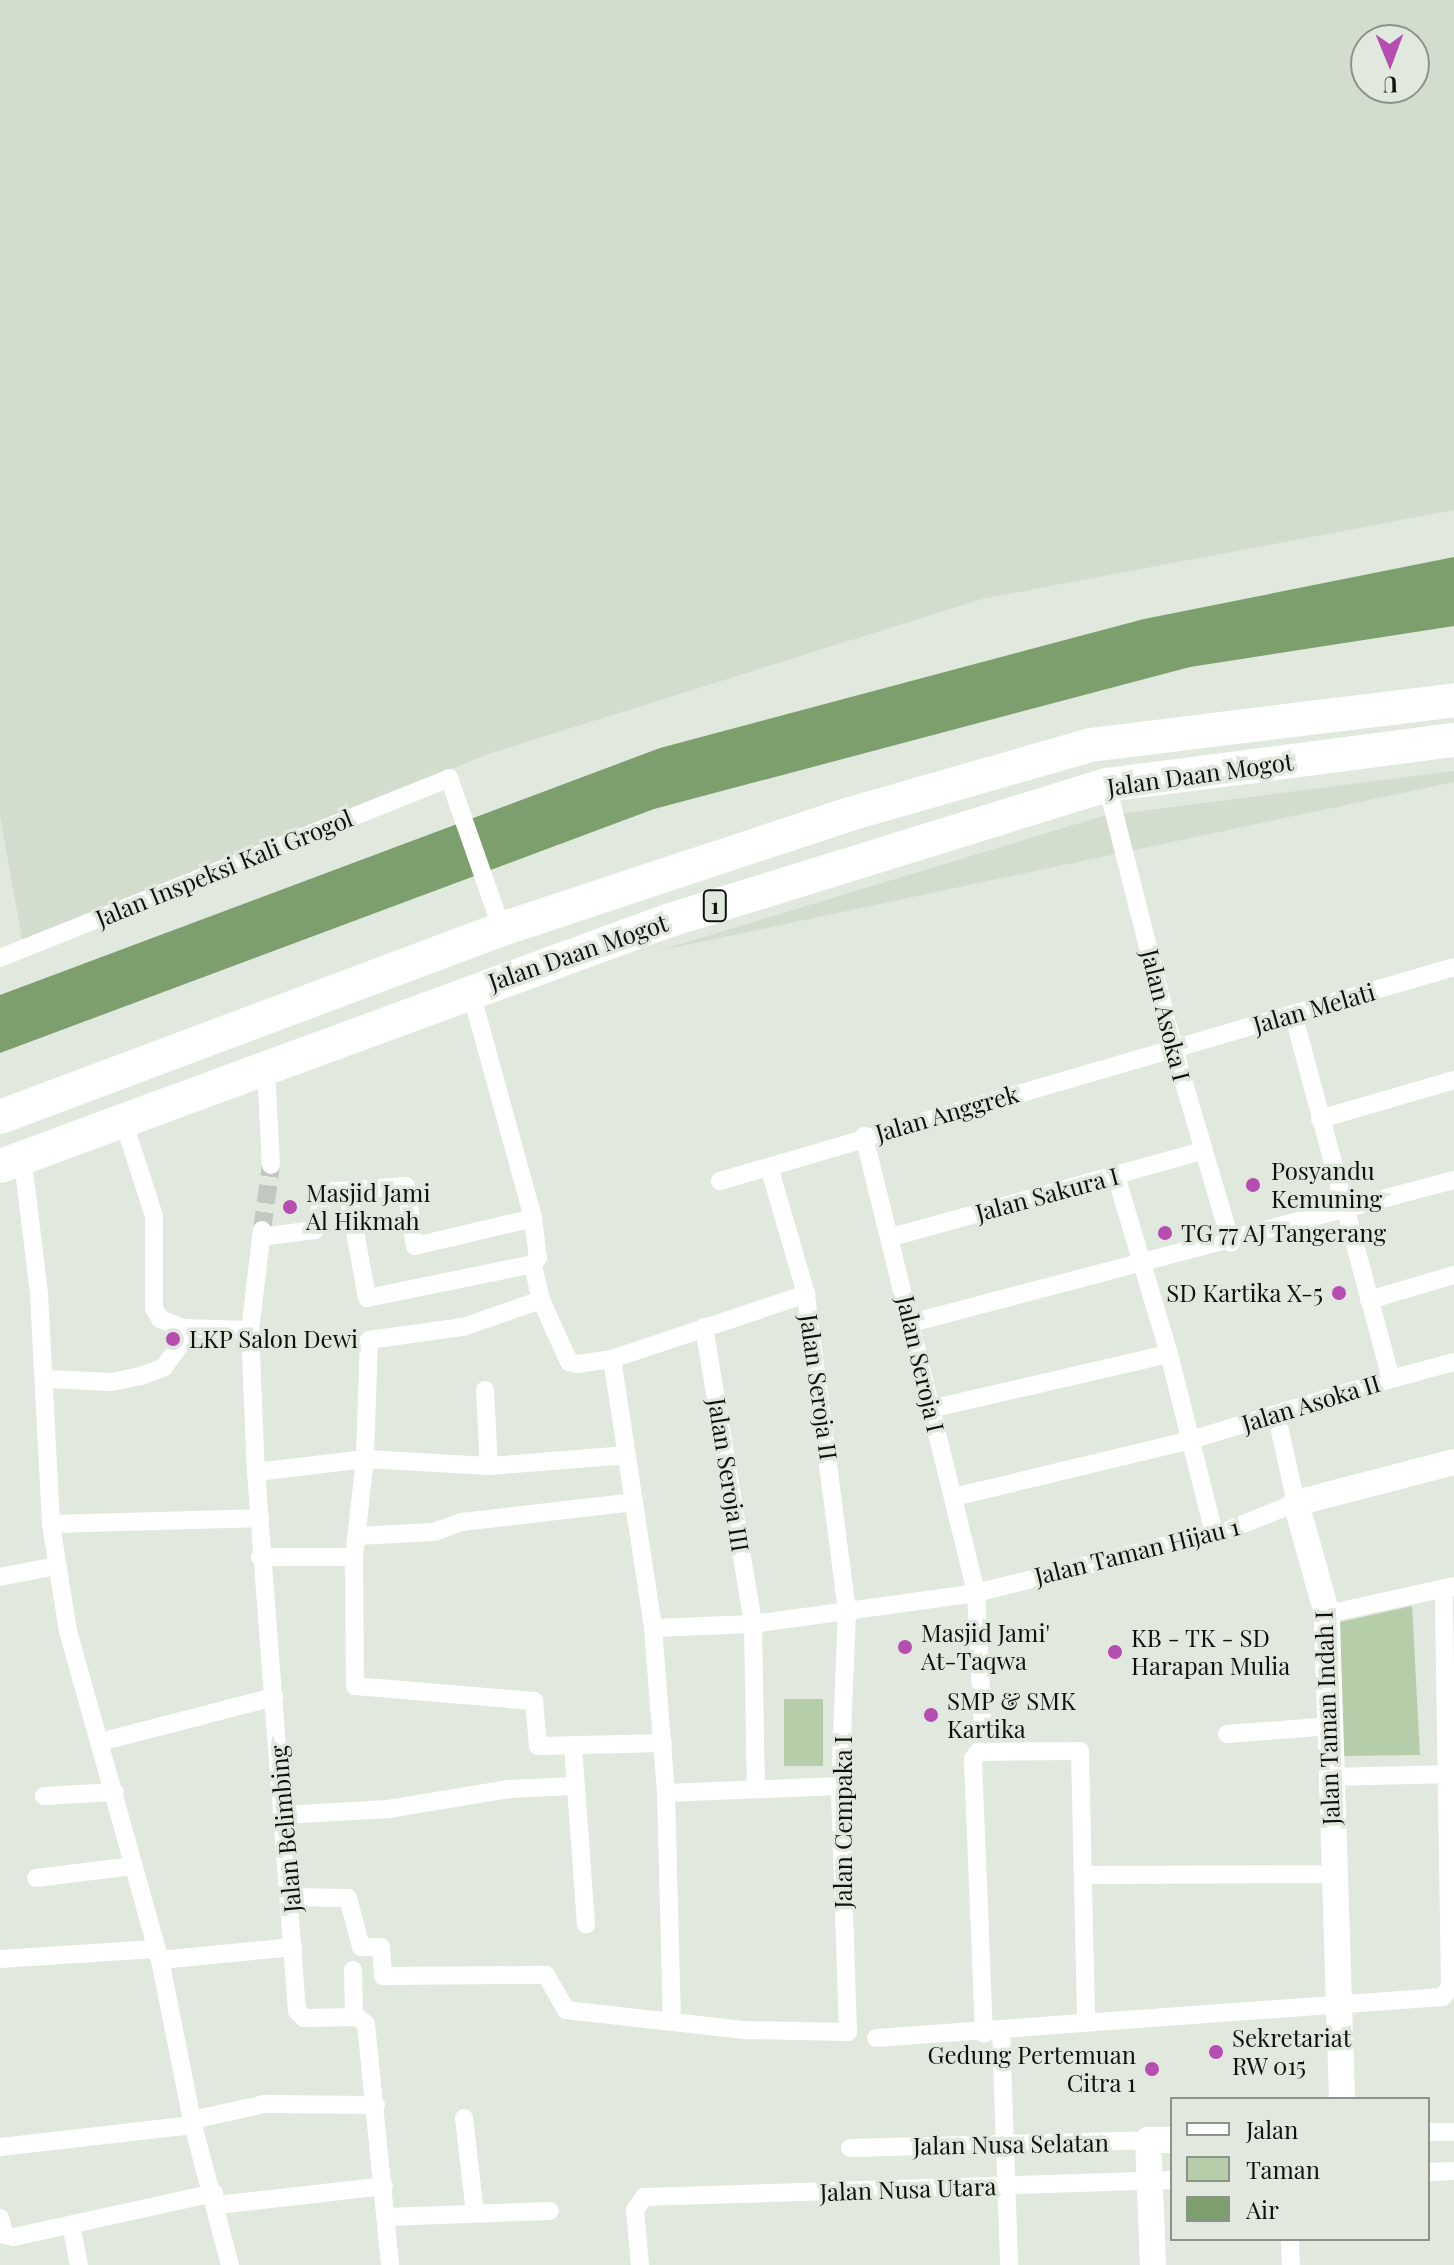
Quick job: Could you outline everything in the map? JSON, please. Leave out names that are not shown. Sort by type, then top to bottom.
[{"type":"highway","name":"Jalan Daan Mogot","points":[[0,1117],[500,923],[850,814],[1090,745],[1454,700]]},
{"type":"highway","name":"Jalan Daan Mogot","points":[[8,1162],[470,989],[667,921],[1107,785],[1454,740]]},
{"type":"street","name":"Jalan Inspeksi Kali Grogol","points":[[0,958],[450,781],[500,923]]},
{"type":"street","name":"Jalan Asoka I","points":[[1107,785],[1174,1049],[1231,1243]]},
{"type":"street","name":"Jalan Melati","points":[[1174,1049],[1454,967]]},
{"type":"street","points":[[470,989],[533,1218],[538,1258],[533,1264],[367,1298],[348,1192],[406,1186],[415,1246],[533,1218]]},
{"type":"street","name":"Jalan Asoka II","points":[[954,1497],[1191,1440],[1391,1379],[1293,1014]]},
{"type":"street","name":"Jalan Anggrek","points":[[720,1181],[864,1136],[1174,1049]]},
{"type":"street","points":[[266,1067],[271,1165]]},
{"type":"street","points":[[1320,1119],[1454,1080]]},
{"type":"street","points":[[123,1120],[154,1216],[154,1308],[160,1319],[183,1328],[250,1330]]},
{"type":"street","name":"Jalan Seroja I","points":[[864,1136],[892,1237],[930,1409],[976,1593],[983,1732]]},
{"type":"street","name":"Jalan Sakura I","points":[[892,1237],[1203,1151]]},
{"type":"street","points":[[8,1162],[25,1178],[47,1379],[51,1524],[68,1631],[158,1954],[192,2123],[216,2199],[230,2265]]},
{"type":"street","name":"Jalan Seroja II","points":[[769,1167],[806,1294],[847,1611]]},
{"type":"street","points":[[1116,1176],[1169,1354],[1214,1533]]},
{"type":"street","points":[[911,1323],[1231,1243],[1454,1180]]},
{"type":"street","name":"Jalan Belimbing","points":[[348,1192],[324,1192],[315,1230],[261,1234],[250,1330],[260,1557],[299,2016],[354,2017]]},
{"type":"street","points":[[533,1264],[541,1300],[569,1362],[612,1359],[806,1294]]},
{"type":"street","points":[[1369,1300],[1454,1275]]},
{"type":"street","points":[[541,1300],[463,1327],[369,1340],[365,1459],[354,1557],[355,1687],[534,1701],[538,1746],[663,1743]]},
{"type":"street","name":"Jalan Seroja III","points":[[704,1327],[753,1624],[756,1789]]},
{"type":"street","points":[[47,1379],[112,1382],[141,1376],[164,1367],[184,1339],[183,1328]]},
{"type":"street","points":[[930,1409],[1169,1354]]},
{"type":"street","points":[[291,1897],[348,1898],[361,1947],[381,1947],[383,1976],[546,1975],[566,2010],[672,2020],[666,1793],[653,1628],[612,1359]]},
{"type":"street","points":[[1391,1379],[1454,1362]]},
{"type":"street","points":[[485,1390],[489,1466]]},
{"type":"street","points":[[1280,1431],[1296,1503],[1454,1462]]},
{"type":"street","points":[[256,1472],[365,1459],[489,1466],[627,1455]]},
{"type":"street","points":[[357,1536],[434,1532],[462,1522],[634,1502]]},
{"type":"street","name":"Jalan Taman Hijau 1","points":[[653,1628],[753,1624],[976,1593],[1214,1533],[1296,1503]]},
{"type":"street","name":"Jalan Taman Indah I","points":[[1296,1503],[1327,1614],[1332,1874],[1342,2097]]},
{"type":"street","points":[[51,1524],[260,1518]]},
{"type":"street","points":[[260,1557],[354,1557]]},
{"type":"street","points":[[0,1577],[56,1566]]},
{"type":"street","points":[[876,2038],[993,2033],[1086,2022],[1435,1999],[1448,1993],[1449,1587],[1327,1614]]},
{"type":"street","name":"Jalan Cempaka I","points":[[672,2020],[743,2030],[848,2032],[840,1786],[847,1611]]},
{"type":"street","points":[[100,1742],[274,1697]]},
{"type":"street","points":[[1227,1734],[1331,1726]]},
{"type":"street","points":[[573,1747],[586,1925]]},
{"type":"street","points":[[1009,2265],[1004,2144],[993,2033],[974,1755],[1080,1751],[1086,2022]]},
{"type":"street","points":[[1330,1777],[1449,1774]]},
{"type":"street","points":[[284,1815],[388,1809],[509,1789],[574,1786]]},
{"type":"street","points":[[666,1793],[840,1786]]},
{"type":"street","points":[[44,1796],[115,1792]]},
{"type":"street","points":[[36,1878],[134,1866]]},
{"type":"street","points":[[1084,1875],[1332,1874]]},
{"type":"street","points":[[0,1959],[293,1947]]},
{"type":"street","points":[[353,1970],[354,2017],[366,2024],[390,2265]]},
{"type":"street","points":[[0,2147],[192,2123],[265,2104],[376,2105]]},
{"type":"street","points":[[464,2118],[475,2213]]},
{"type":"street","points":[[1430,2132],[1454,2132]]},
{"type":"street","points":[[1153,2265],[1161,2181],[1160,2140]]},
{"type":"street","name":"Jalan Nusa Selatan","points":[[850,2148],[1160,2140]]},
{"type":"street","points":[[1430,2172],[1454,2171]]},
{"type":"street","name":"Jalan Nusa Utara","points":[[640,2265],[635,2210],[644,2197],[1161,2181]]},
{"type":"street","points":[[0,2218],[5,2235],[14,2237],[216,2199],[384,2186]]},
{"type":"street","points":[[386,2217],[550,2211]]},
{"type":"street","points":[[71,2225],[79,2265]]},
{"type":"street","points":[[1290,2241],[1291,2265]]},
{"type":"shaded area","points":[[0,0],[1454,0],[1454,510],[982,599],[488,754],[23,944],[0,816]]},
{"type":"shaded area","points":[[1454,771],[1454,782],[658,951],[1103,816]]},
{"type":"green space","points":[[1412,1606],[1420,1755],[1340,1756],[1336,1623]]},
{"type":"green space","points":[[784,1699],[823,1699],[823,1766],[784,1766]]},
{"type":"water","points":[[1454,557],[1454,626],[1190,667],[654,809],[0,1053],[0,995],[660,748],[1144,619]]},
{"type":"tunnel","points":[[262,1230],[271,1165]]},
{"type":"place","name":"Posyandu Kemuning","points":[[1253,1185]]},
{"type":"place","name":"Masjid Jami Al Hikmah","points":[[290,1207]]},
{"type":"place","name":"TG 77 AJ Tangerang","points":[[1165,1233]]},
{"type":"place","name":"SD Kartika X-5","points":[[1339,1293]]},
{"type":"place","name":"LKP Salon Dewi","points":[[173,1339]]},
{"type":"place","name":"Masjid Jami' At-Taqwa","points":[[905,1647]]},
{"type":"place","name":"KB - TK - SD Harapan Mulia","points":[[1115,1652]]},
{"type":"place","name":"SMP & SMK Kartika","points":[[931,1715]]},
{"type":"place","name":"Sekretariat RW 015","points":[[1216,2052]]},
{"type":"place","name":"Gedung Pertemuan Citra 1","points":[[1152,2069]]}]
